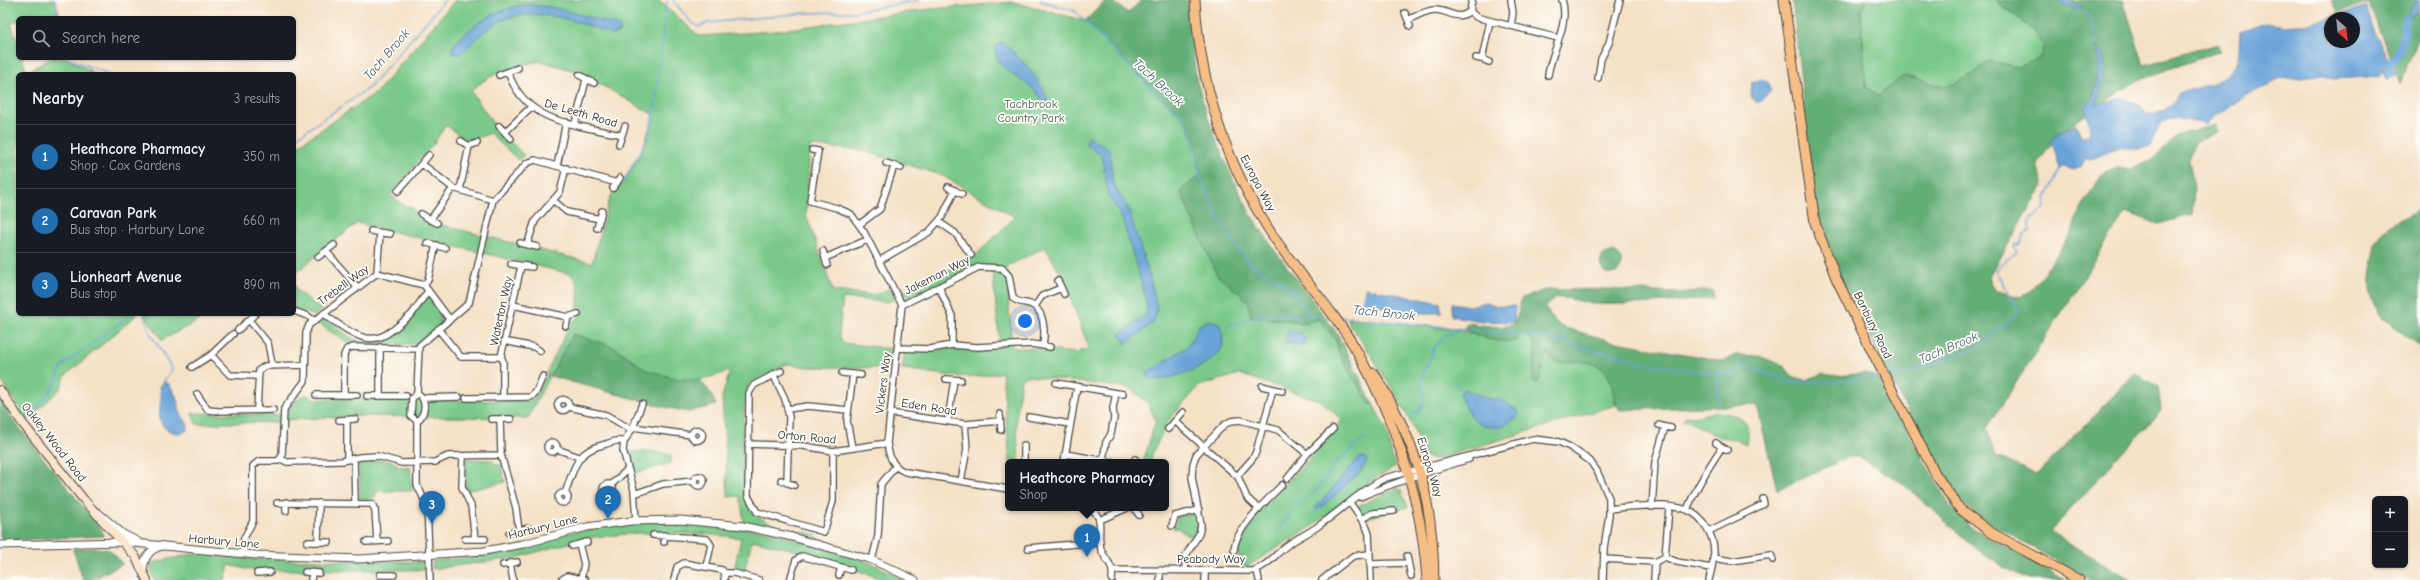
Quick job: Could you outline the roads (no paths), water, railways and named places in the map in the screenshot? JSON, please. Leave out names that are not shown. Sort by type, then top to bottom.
[{"type":"main road","name":"Europa Way","points":[[1195,0],[1198,37],[1204,72],[1227,150],[1264,221],[1357,352],[1373,371],[1402,422],[1415,473],[1431,520],[1434,580]]},
{"type":"main road","name":"Banbury Road","points":[[1784,0],[1814,223],[1822,246],[1876,359],[1936,475],[1960,509],[1990,532],[2079,580]]},
{"type":"main road","name":"Europa Way","points":[[1357,352],[1383,402],[1415,473],[1427,580]]},
{"type":"main road","name":"Oakley Wood Road","points":[[0,390],[24,424],[90,508],[124,542],[143,570],[147,580]]},
{"type":"street","points":[[1408,20],[1433,10],[1456,17],[1464,16],[1470,11],[1472,0]]},
{"type":"street","points":[[1511,0],[1513,13],[1511,26]]},
{"type":"street","points":[[1548,75],[1550,61],[1565,17],[1562,0]]},
{"type":"street","points":[[1598,78],[1601,59],[1609,44],[1620,0]]},
{"type":"street","points":[[1470,11],[1476,17],[1558,38]]},
{"type":"street","points":[[1405,13],[1410,26]]},
{"type":"street","points":[[1489,62],[1479,58],[1490,21]]},
{"type":"street","points":[[499,75],[518,68]]},
{"type":"street","name":"De Leeth Road","points":[[508,72],[518,94],[530,107],[542,116],[621,135]]},
{"type":"street","points":[[579,75],[594,83]]},
{"type":"street","points":[[575,124],[586,80]]},
{"type":"street","points":[[506,132],[530,107]]},
{"type":"street","points":[[556,166],[566,122]]},
{"type":"street","points":[[499,126],[511,139]]},
{"type":"street","name":"De Leeth Road","points":[[619,144],[625,126]]},
{"type":"street","points":[[461,141],[469,146]]},
{"type":"street","points":[[469,146],[477,143]]},
{"type":"street","points":[[460,190],[469,146]]},
{"type":"street","points":[[818,151],[810,201],[837,208],[852,214],[860,224],[902,305]]},
{"type":"street","points":[[398,191],[429,155]]},
{"type":"street","points":[[417,421],[412,416],[411,408],[412,398],[417,394],[419,348],[423,341],[466,308],[470,301],[493,200],[529,162],[538,160],[556,166],[618,181],[613,188]]},
{"type":"street","points":[[886,163],[901,168]]},
{"type":"street","points":[[422,164],[453,188],[493,200]]},
{"type":"street","points":[[860,224],[880,209],[894,166]]},
{"type":"street","points":[[527,245],[535,221],[554,201],[560,192],[566,168]]},
{"type":"street","points":[[948,187],[962,194]]},
{"type":"street","points":[[430,220],[453,188]]},
{"type":"street","points":[[879,261],[921,238],[939,222],[955,190]]},
{"type":"street","points":[[554,201],[567,212],[600,219]]},
{"type":"street","points":[[597,228],[602,211]]},
{"type":"street","points":[[421,214],[437,223]]},
{"type":"street","points":[[939,222],[955,233],[971,255]]},
{"type":"street","points":[[371,231],[390,234]]},
{"type":"street","points":[[377,273],[380,233]]},
{"type":"street","points":[[825,258],[867,240]]},
{"type":"street","points":[[427,243],[445,248]]},
{"type":"street","points":[[520,243],[537,248]]},
{"type":"street","points":[[318,258],[334,245]]},
{"type":"street","points":[[436,245],[428,280],[424,285],[450,320]]},
{"type":"street","points":[[326,251],[357,287]]},
{"type":"street","points":[[823,251],[827,265]]},
{"type":"street","points":[[511,264],[532,267]]},
{"type":"street","name":"Waterton Way","points":[[438,329],[461,357],[501,357],[521,266]]},
{"type":"street","name":"Jakeman Way","points":[[902,305],[979,266],[999,267],[1008,273],[1012,295],[1016,301],[1034,306]]},
{"type":"street","name":"Trebell Way","points":[[281,458],[283,417],[286,404],[303,386],[306,333],[314,321],[377,273],[424,285]]},
{"type":"street","points":[[1058,281],[1064,294]]},
{"type":"street","points":[[939,287],[952,316],[952,344]]},
{"type":"street","points":[[1043,345],[1044,326],[1034,306],[1042,296],[1061,288]]},
{"type":"street","points":[[324,313],[344,329],[358,337],[379,338],[393,330],[412,314],[428,291]]},
{"type":"street","points":[[513,305],[568,317],[578,314]]},
{"type":"street","name":"Vickers Way","points":[[895,467],[887,443],[902,305]]},
{"type":"street","points":[[296,312],[308,316],[314,321]]},
{"type":"street","points":[[192,367],[203,362],[253,316]]},
{"type":"street","points":[[566,326],[568,317]]},
{"type":"street","points":[[249,320],[268,343],[272,365]]},
{"type":"street","points":[[504,341],[534,347],[540,351]]},
{"type":"street","points":[[898,348],[930,349],[952,344],[977,347],[1043,345],[1050,347]]},
{"type":"street","points":[[524,353],[526,346]]},
{"type":"street","points":[[344,395],[344,355],[347,349],[353,347],[419,348]]},
{"type":"street","points":[[380,347],[380,396]]},
{"type":"street","points":[[211,355],[230,375],[257,376]]},
{"type":"street","points":[[501,357],[503,360],[503,397]]},
{"type":"street","points":[[257,409],[257,376],[262,368],[272,365],[305,365]]},
{"type":"street","points":[[781,371],[750,389],[748,496],[757,512],[824,532],[833,501],[834,451]]},
{"type":"street","points":[[842,373],[861,375]]},
{"type":"street","points":[[774,374],[788,409],[787,482]]},
{"type":"street","points":[[852,448],[848,425],[848,410],[853,374]]},
{"type":"street","points":[[466,398],[531,397],[536,392],[543,376]]},
{"type":"street","points":[[946,379],[961,380]]},
{"type":"street","points":[[948,420],[954,380]]},
{"type":"street","points":[[1056,383],[1123,394]]},
{"type":"street","points":[[1262,386],[1282,392]]},
{"type":"street","points":[[1064,459],[1077,387]]},
{"type":"street","points":[[1237,476],[1253,458],[1273,389]]},
{"type":"street","points":[[1103,459],[1106,442],[1111,434],[1116,393]]},
{"type":"street","points":[[197,394],[208,410],[273,410]]},
{"type":"street","points":[[417,394],[422,398],[459,397]]},
{"type":"street","points":[[316,395],[357,395]]},
{"type":"street","points":[[367,396],[406,396]]},
{"type":"street","points":[[422,398],[423,413],[417,421],[417,488],[427,505],[430,580]]},
{"type":"street","points":[[636,521],[634,494],[623,450],[624,442],[632,429],[642,404]]},
{"type":"street","points":[[788,409],[808,406],[848,410]]},
{"type":"street","points":[[569,407],[606,415],[632,429],[691,435]]},
{"type":"street","points":[[1168,429],[1183,412]]},
{"type":"street","name":"Eden Road","points":[[890,413],[948,420],[965,424],[1000,421]]},
{"type":"street","points":[[1000,414],[1001,430]]},
{"type":"street","points":[[1029,417],[1070,424]]},
{"type":"street","points":[[339,420],[355,419]]},
{"type":"street","points":[[491,419],[511,419]]},
{"type":"street","points":[[500,419],[501,455],[516,508],[515,518],[519,531]]},
{"type":"street","points":[[347,420],[347,460]]},
{"type":"street","points":[[1185,570],[1187,553],[1199,534],[1201,525],[1200,510],[1192,470],[1196,456],[1224,425],[1231,421],[1240,420],[1262,425],[1284,433],[1308,454]]},
{"type":"street","points":[[1175,421],[1205,446],[1237,476],[1247,498],[1259,509]]},
{"type":"street","points":[[961,481],[967,449],[965,424]]},
{"type":"street","points":[[1652,507],[1654,462],[1668,428],[1659,426]]},
{"type":"street","points":[[1287,479],[1308,454],[1333,429]]},
{"type":"street","name":"Peabody Way","points":[[1113,570],[1257,570],[1268,563],[1285,547],[1357,498],[1415,473],[1533,439],[1547,440],[1565,445],[1580,453],[1597,471],[1609,498],[1610,509]]},
{"type":"street","points":[[565,493],[579,457],[600,445],[618,441],[624,442]]},
{"type":"street","name":"Orton Road","points":[[748,444],[788,445],[834,451],[887,443]]},
{"type":"street","points":[[1687,510],[1699,481],[1724,449],[1716,443]]},
{"type":"street","points":[[1024,445],[1024,459]]},
{"type":"street","points":[[557,449],[579,457]]},
{"type":"street","points":[[1065,454],[1097,459]]},
{"type":"street","points":[[243,554],[244,538],[253,521],[253,466],[259,461],[275,462],[281,458],[287,462],[347,460],[377,456],[402,463],[417,463],[435,462],[448,456],[501,455]]},
{"type":"street","points":[[463,456],[462,487],[471,506],[474,539]]},
{"type":"street","points":[[354,458],[355,503]]},
{"type":"street","points":[[872,560],[878,536],[881,484],[895,467],[906,472],[1005,488]]},
{"type":"street","points":[[612,485],[627,470]]},
{"type":"street","points":[[781,480],[794,485]]},
{"type":"street","points":[[634,494],[663,484],[694,481]]},
{"type":"street","points":[[1234,550],[1234,543],[1259,509],[1282,485]]},
{"type":"street","points":[[286,502],[286,511]]},
{"type":"street","points":[[277,503],[372,504],[374,507],[377,542]]},
{"type":"street","points":[[318,542],[319,503]]},
{"type":"street","points":[[1350,504],[1361,519],[1369,534],[1371,580]]},
{"type":"street","points":[[1709,531],[1764,504]]},
{"type":"street","points":[[1603,580],[1610,509],[1652,507],[1687,510],[1700,520],[1709,531],[1714,547],[1709,580]]},
{"type":"street","name":"Oakley Wood Road","points":[[90,508],[106,518],[123,534],[140,543]]},
{"type":"street","points":[[1665,557],[1669,508]]},
{"type":"street","points":[[1172,526],[1175,516],[1200,510]]},
{"type":"street","points":[[1093,511],[1100,520],[1100,542],[1103,553],[1113,570],[1112,580]]},
{"type":"street","points":[[1100,520],[1120,511]]},
{"type":"street","points":[[1136,511],[1139,515]]},
{"type":"street","points":[[1361,519],[1373,513],[1394,511]]},
{"type":"street","name":"Harbury Lane","points":[[0,544],[124,542],[243,554],[359,559],[501,549],[580,529],[636,521],[680,520],[743,526],[792,537],[872,560],[915,580]]},
{"type":"street","points":[[509,533],[528,528]]},
{"type":"street","points":[[653,535],[709,539],[711,545],[706,567]]},
{"type":"street","points":[[664,535],[664,542]]},
{"type":"street","points":[[465,539],[485,539]]},
{"type":"street","points":[[366,542],[388,541]]},
{"type":"street","points":[[307,542],[329,542]]},
{"type":"street","points":[[572,546],[587,542]]},
{"type":"street","points":[[1028,548],[1100,542]]},
{"type":"street","points":[[561,580],[565,576],[583,580],[584,564],[579,544]]},
{"type":"street","name":"Harbury Lane","points":[[143,570],[145,559],[151,551],[167,546]]},
{"type":"street","points":[[1322,580],[1353,556],[1370,554]]},
{"type":"street","points":[[1713,558],[1732,561],[1771,555]]},
{"type":"street","points":[[790,580],[796,560],[802,556],[851,570]]},
{"type":"street","points":[[1407,556],[1411,576]]},
{"type":"street","points":[[1604,560],[1655,562],[1665,557],[1677,562],[1711,568]]},
{"type":"street","points":[[503,564],[517,562]]},
{"type":"street","points":[[1654,580],[1655,562]]},
{"type":"street","points":[[510,563],[513,580]]},
{"type":"street","points":[[674,580],[677,567],[681,563],[722,570],[725,573],[734,573],[759,580]]},
{"type":"street","points":[[1370,564],[1408,563]]},
{"type":"street","points":[[839,575],[841,567]]},
{"type":"street","points":[[1160,570],[1160,580]]},
{"type":"street","points":[[1257,570],[1259,580]]},
{"type":"street","points":[[1205,571],[1205,580]]},
{"type":"street","points":[[257,573],[270,572]]},
{"type":"street","points":[[305,572],[319,573]]},
{"type":"street","points":[[311,580],[312,572]]},
{"type":"street","points":[[264,573],[264,580]]},
{"type":"street","points":[[724,580],[725,573]]},
{"type":"street","points":[[380,575],[387,578],[394,575]]},
{"type":"water","points":[[2052,0],[2066,0],[2083,7],[2081,10]]},
{"type":"water","points":[[2417,0],[2420,0],[2417,12],[2406,18]]},
{"type":"water","points":[[522,5],[534,5],[558,9],[582,15],[617,25],[620,27],[620,32],[613,35],[570,20],[539,15],[524,15],[510,17],[496,23],[482,33],[461,54],[452,54],[452,47],[467,32],[483,20],[501,11]]},
{"type":"water","points":[[2366,6],[2373,28],[2396,76],[2385,79],[2383,70],[2379,75],[2368,77],[2333,79],[2321,75],[2280,79],[2246,96],[2223,112],[2214,115],[2206,125],[2184,119],[2161,121],[2150,146],[2140,148],[2112,149],[2097,157],[2085,159],[2081,167],[2073,170],[2064,166],[2060,170],[2054,147],[2050,143],[2059,133],[2076,124],[2081,136],[2089,135],[2090,128],[2085,107],[2090,101],[2096,86],[2098,69],[2097,45],[2104,61],[2104,75],[2095,105],[2122,98],[2142,107],[2146,114],[2156,114],[2170,106],[2179,93],[2195,89],[2218,80],[2231,70],[2236,63],[2238,56],[2240,32],[2266,23],[2285,26],[2309,24],[2324,19],[2324,48],[2360,48],[2360,12],[2347,12]]},
{"type":"water","points":[[1004,42],[1036,77],[1048,102],[1044,103],[1034,90],[1002,66],[996,54],[996,46]]},
{"type":"water","points":[[1761,79],[1769,83],[1771,90],[1760,102],[1755,102],[1751,96],[1752,82]]},
{"type":"water","points":[[1088,136],[1109,149],[1113,184],[1128,208],[1150,278],[1157,308],[1154,322],[1126,344],[1120,334],[1146,315],[1147,302],[1121,215],[1108,196],[1102,156],[1086,144]]},
{"type":"water","points":[[1365,288],[1440,303],[1442,313],[1414,313],[1362,302]]},
{"type":"water","points":[[1486,302],[1498,306],[1515,306],[1514,322],[1482,321],[1452,316],[1452,303],[1470,306]]},
{"type":"water","points":[[1209,320],[1219,323],[1222,330],[1223,342],[1221,350],[1214,358],[1197,368],[1175,376],[1156,380],[1149,379],[1147,373],[1188,346],[1199,325]]},
{"type":"water","points":[[1289,332],[1300,332],[1305,339],[1304,344],[1301,346],[1286,342],[1286,334]]},
{"type":"water","points":[[163,383],[168,383],[176,396],[180,412],[188,425],[187,430],[183,432],[172,432],[165,428],[162,424],[160,418],[160,387]]},
{"type":"water","points":[[1464,389],[1488,398],[1501,400],[1519,412],[1518,417],[1502,426],[1494,427],[1480,424],[1470,414],[1462,401],[1460,394]]},
{"type":"water","points":[[1365,457],[1367,461],[1361,472],[1318,510],[1315,508],[1359,458]]},
{"type":"waterway","name":"Tach Brook","points":[[55,0],[59,16]]},
{"type":"waterway","name":"Tach Brook","points":[[296,138],[370,87],[445,0]]},
{"type":"waterway","points":[[624,181],[647,139],[654,115],[667,0]]},
{"type":"waterway","name":"Tach Brook","points":[[673,0],[689,20],[698,27],[708,23],[804,13],[855,12],[919,0]]},
{"type":"waterway","name":"Tach Brook","points":[[1039,0],[1075,11],[1160,98],[1183,116],[1193,137],[1200,175],[1219,220],[1227,233],[1249,263],[1293,290],[1310,316],[1329,317]]},
{"type":"waterway","points":[[2081,10],[2090,16],[2097,45]]},
{"type":"waterway","points":[[2390,65],[2399,51],[2403,40],[2403,25],[2406,18]]},
{"type":"waterway","name":"Tach Brook","points":[[72,60],[104,72]]},
{"type":"waterway","name":"Tach Brook","points":[[1889,375],[1904,374],[1980,346],[2019,311],[1996,272],[2000,265],[2017,252],[2014,245],[2021,244],[2023,234],[2030,231],[2031,219],[2045,208],[2047,196],[2060,170]]},
{"type":"waterway","points":[[1226,325],[1264,315],[1310,316]]},
{"type":"waterway","points":[[28,418],[53,388],[64,364],[129,316]]},
{"type":"waterway","points":[[145,316],[150,333],[172,369],[163,383]]},
{"type":"waterway","name":"Tach Brook","points":[[1339,317],[1518,334],[1562,341],[1588,349],[1627,357],[1640,363],[1720,374],[1736,374],[1745,367],[1752,368],[1790,382],[1836,382],[1880,375]]},
{"type":"waterway","points":[[1413,414],[1422,406],[1423,373],[1434,347],[1445,336],[1460,330]]},
{"type":"waterway","points":[[1716,374],[1718,402]]},
{"type":"waterway","points":[[1455,383],[1462,391]]},
{"type":"waterway","points":[[1518,415],[1523,417]]},
{"type":"waterway","points":[[1499,426],[1501,432]]},
{"type":"waterway","points":[[1277,531],[1298,505],[1315,492],[1338,461],[1366,437]]},
{"type":"waterway","points":[[1356,456],[1357,460]]},
{"type":"waterway","points":[[1332,497],[1335,500]]},
{"type":"waterway","points":[[1314,512],[1317,509]]},
{"type":"place","name":"Caravan Park","points":[[608,519]]},
{"type":"place","name":"Lionheart Avenue","points":[[432,524]]},
{"type":"place","name":"Heathcore Pharmacy","points":[[1087,557]]},
{"type":"park label","name":"Tachbrook Country Park","points":[[1031,111]]}]
